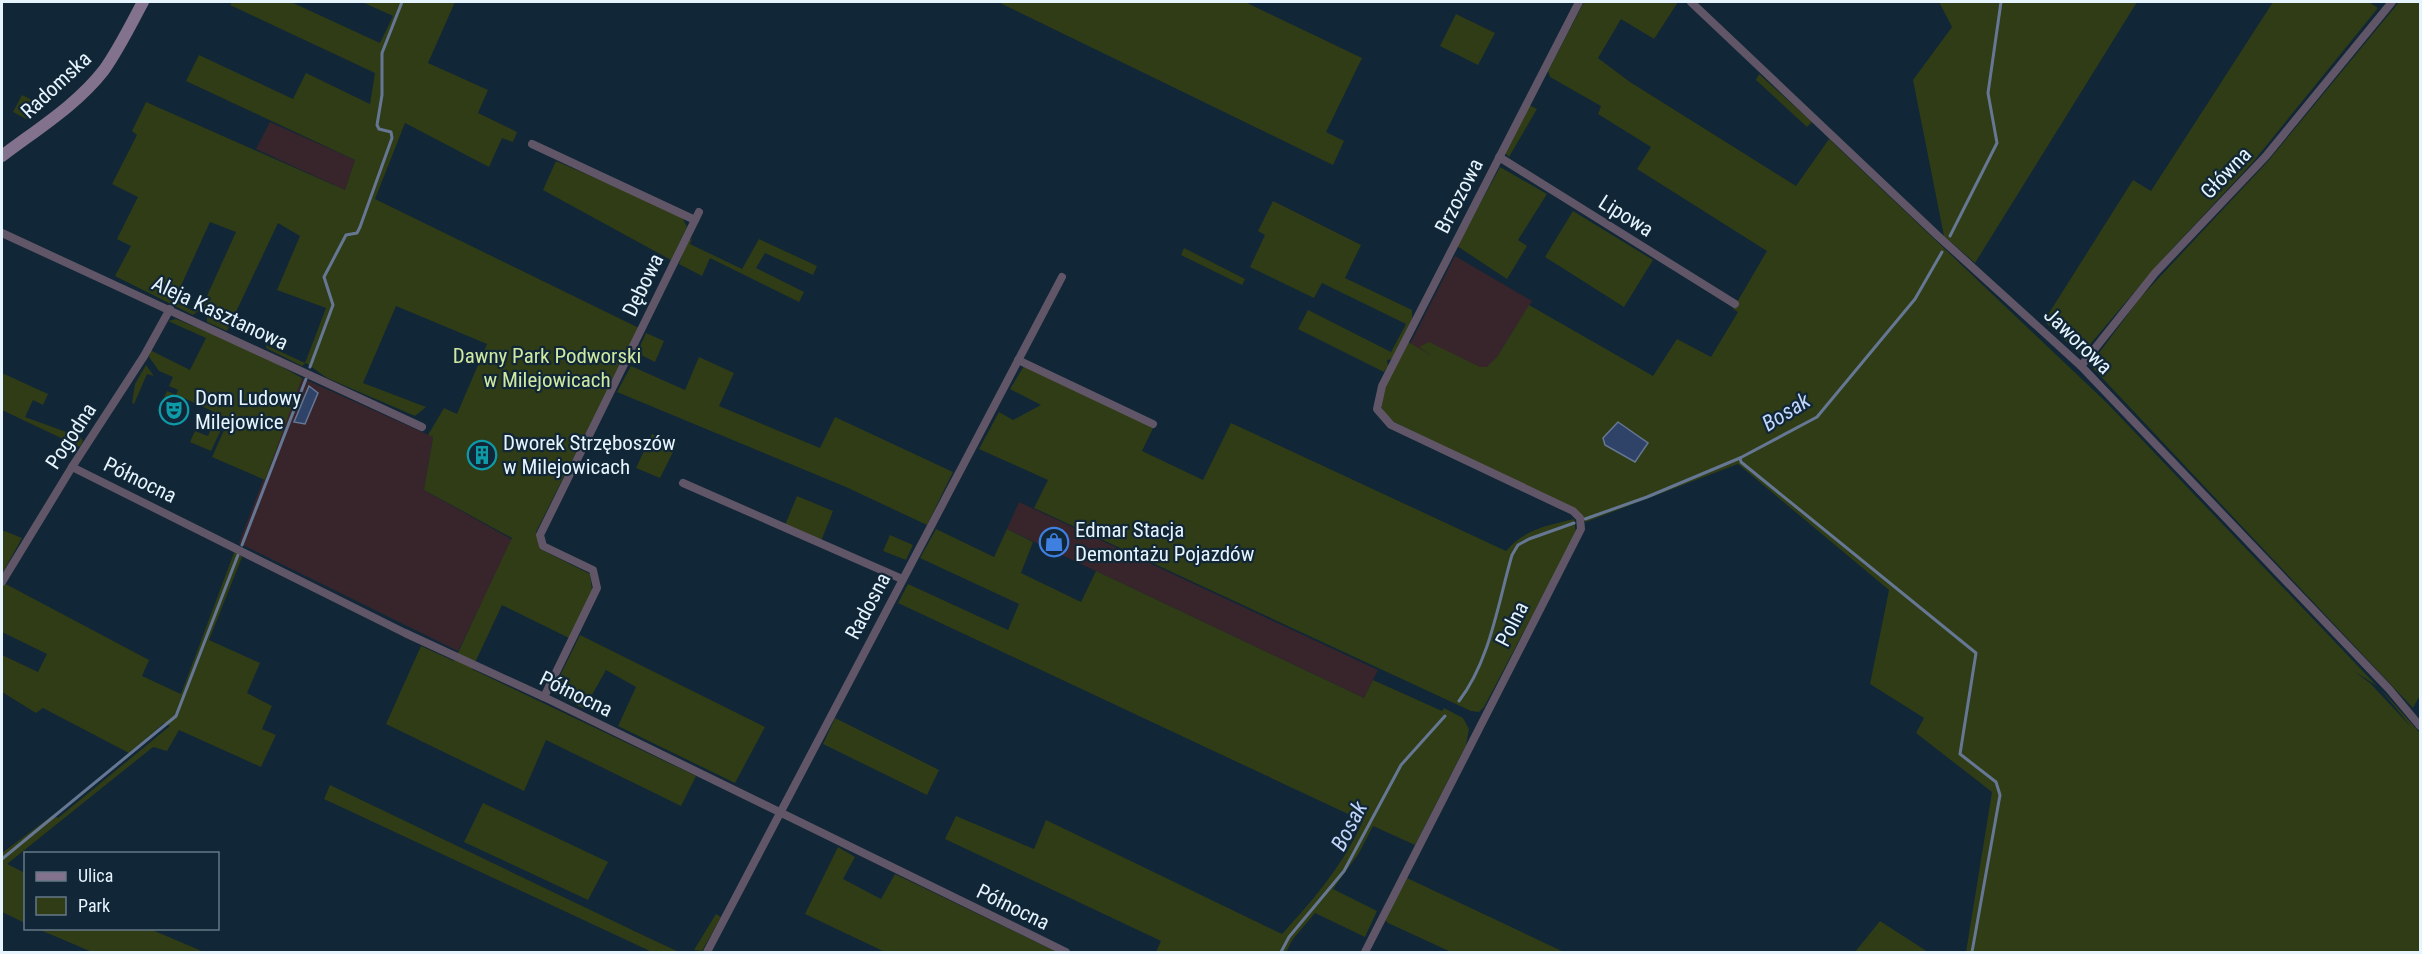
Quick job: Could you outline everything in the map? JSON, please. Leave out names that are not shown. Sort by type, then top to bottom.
[{"type":"main road","name":"Radomska","points":[[2,156],[52,119],[95,81],[105,69],[143,2]]},
{"type":"street","name":"Brzozowa","points":[[1377,409],[1382,386],[1579,2]]},
{"type":"street","name":"Jaworowa","points":[[1692,2],[1938,236],[2081,366],[2382,681],[2421,726]]},
{"type":"street","name":"Główna","points":[[2081,366],[2155,273],[2266,156],[2392,2]]},
{"type":"street","name":"Dębowa","points":[[532,144],[697,216],[540,535],[543,546],[593,570],[597,588],[544,697]]},
{"type":"street","name":"Lipowa","points":[[1498,158],[1735,304]]},
{"type":"street","name":"Aleja Kasztanowa","points":[[2,233],[422,427]]},
{"type":"street","name":"Radosna","points":[[708,952],[778,813],[1062,276]]},
{"type":"street","name":"Pogodna","points":[[2,582],[72,466],[144,356],[170,309]]},
{"type":"street","points":[[1018,360],[1153,424]]},
{"type":"street","name":"Polna","points":[[1365,952],[1581,530],[1580,518],[1573,511],[1391,424],[1377,409]]},
{"type":"street","name":"Północna","points":[[72,466],[405,633],[544,697],[1066,952]]},
{"type":"street","points":[[683,483],[902,579]]},
{"type":"shaded area","points":[[270,122],[355,160],[345,190],[256,149]]},
{"type":"shaded area","points":[[1455,256],[1532,301],[1481,383],[1410,344]]},
{"type":"shaded area","points":[[302,378],[433,437],[424,490],[513,540],[458,651],[239,543]]},
{"type":"shaded area","name":"Edmar Stacja Demontażu Pojazdów","points":[[1019,502],[1378,670],[1364,698],[1007,529]]},
{"type":"green space","name":"Dawny Park Podworski w Milejowicach","points":[[232,2],[291,2],[380,43],[393,16],[362,2],[455,2],[428,63],[488,90],[478,113],[517,132],[513,142],[502,138],[489,167],[405,123],[375,199],[639,328],[536,532],[540,549],[590,574],[592,590],[569,638],[502,605],[472,669],[696,776],[681,806],[546,740],[524,791],[386,724],[421,646],[454,661],[512,538],[424,490],[433,437],[428,435],[444,408],[457,414],[487,344],[396,306],[363,383],[426,407],[415,416],[327,378],[306,363],[302,366],[266,348],[266,345],[305,363],[326,308],[277,290],[300,236],[278,223],[227,331],[207,322],[207,311],[201,309],[193,315],[115,276],[131,246],[117,239],[138,197],[112,184],[137,135],[132,131],[146,102],[345,190],[355,160],[186,81],[199,55],[293,99],[306,73],[370,104],[375,73],[230,5]],"holes":[[[210,222],[236,232],[201,309],[193,311],[174,301]]]},
{"type":"green space","points":[[998,2],[1245,2],[1362,58],[1326,132],[1344,141],[1333,165]]},
{"type":"green space","points":[[1584,2],[1678,2],[1654,39],[1621,19],[1598,58],[1630,82],[1796,186],[1829,139],[2107,403],[2377,686],[2354,671],[2371,684],[2412,728],[2378,686],[2420,733],[2420,952],[1966,952],[1992,792],[1916,733],[1924,718],[1870,684],[1889,590],[1738,464],[1586,522],[1580,514],[1394,422],[1386,414],[1381,401],[1383,393],[1390,374],[1408,342],[1432,356],[1419,347],[1429,342],[1480,367],[1487,367],[1497,357],[1529,305],[1653,376],[1677,339],[1711,357],[1738,312],[1733,309],[1767,251],[1637,169],[1651,147],[1598,114],[1601,106],[1550,77],[1548,71]]},
{"type":"green space","points":[[1939,2],[2137,2],[1975,263],[1944,236],[1913,80],[1952,27]]},
{"type":"green space","points":[[2273,2],[2369,2],[2378,8],[2253,162],[2159,263],[2081,355],[2044,321],[2133,180],[2151,191]]},
{"type":"green space","points":[[2399,2],[2420,2],[2420,695],[2413,708],[2090,365],[2140,298],[2269,160]]},
{"type":"green space","points":[[1456,14],[1495,33],[1478,65],[1440,46]]},
{"type":"green space","points":[[1759,74],[1812,122],[1807,127],[1756,80]]},
{"type":"green space","points":[[22,95],[44,106],[26,119],[13,112]]},
{"type":"green space","points":[[1529,105],[1537,109],[1509,157],[1505,153]]},
{"type":"green space","points":[[556,161],[681,215],[687,227],[671,260],[543,190]]},
{"type":"green space","points":[[1500,167],[1547,194],[1518,240],[1527,246],[1507,279],[1457,246]]},
{"type":"green space","points":[[1273,201],[1361,245],[1345,278],[1412,310],[1412,320],[1392,359],[1387,360],[1388,366],[1384,372],[1298,329],[1308,310],[1391,352],[1406,324],[1322,283],[1314,298],[1250,267],[1265,235],[1258,231]]},
{"type":"green space","points":[[1573,211],[1653,260],[1624,307],[1545,257]]},
{"type":"green space","points":[[692,239],[690,244],[742,269],[759,239],[817,266],[813,275],[765,253],[756,268],[804,292],[799,302],[710,258],[702,276],[679,264],[687,241]]},
{"type":"green space","points":[[1184,248],[1245,279],[1242,285],[1181,255]]},
{"type":"green space","points":[[176,319],[250,349],[302,378],[265,480],[212,457],[229,419],[177,395],[167,416],[158,411],[167,391],[176,395],[178,390],[169,386],[173,377],[159,371],[149,357],[150,350],[190,370],[206,338],[168,321]]},
{"type":"green space","points":[[646,333],[664,341],[655,362],[637,353]]},
{"type":"green space","points":[[699,357],[734,373],[719,406],[820,448],[835,417],[953,472],[927,525],[846,487],[617,392],[631,366],[685,390]]},
{"type":"green space","points":[[1027,361],[1156,422],[1142,451],[1203,480],[1231,423],[1506,551],[1528,533],[1554,524],[1574,519],[1576,533],[1484,707],[1479,712],[1471,711],[1034,508],[1048,480],[979,449],[999,412],[1013,420],[1041,405],[1010,389]]},
{"type":"green space","points":[[146,365],[154,376],[147,374],[134,404],[132,403],[135,384]]},
{"type":"green space","points":[[2,373],[48,394],[43,405],[33,400],[25,417],[80,437],[83,441],[80,447],[2,410]]},
{"type":"green space","points":[[216,417],[225,421],[211,451],[190,442],[195,431],[208,436]]},
{"type":"green space","points":[[652,434],[677,444],[660,478],[636,468]]},
{"type":"green space","points":[[797,496],[833,511],[821,541],[785,525]]},
{"type":"green space","points":[[936,529],[994,557],[1007,529],[1033,542],[1021,573],[1081,602],[1096,571],[1364,698],[1373,680],[1442,711],[1444,708],[1463,718],[1469,729],[1466,745],[1415,845],[1373,826],[1359,853],[1333,889],[1377,911],[1365,937],[1315,913],[1293,939],[1286,952],[1156,952],[1161,941],[945,839],[956,816],[1034,849],[1046,820],[1282,934],[1327,880],[1347,852],[1363,821],[898,603],[908,584],[1008,630],[1019,604],[920,558]]},
{"type":"green space","points":[[2,530],[22,538],[2,574]]},
{"type":"green space","points":[[890,535],[913,545],[906,560],[883,551]]},
{"type":"green space","points":[[235,550],[242,557],[209,640],[260,663],[247,693],[272,706],[262,729],[276,735],[261,767],[179,730],[167,751],[153,747],[7,864],[24,872],[24,923],[2,912],[2,853],[53,815],[58,818],[170,726],[164,723],[129,753],[43,708],[36,713],[2,692],[2,655],[38,672],[47,654],[2,632],[2,582],[149,660],[142,676],[181,694]]},
{"type":"green space","points":[[580,635],[765,727],[735,783],[618,726],[636,687],[606,670],[584,709],[552,692]]},
{"type":"green space","points":[[835,718],[939,770],[927,795],[823,744]]},
{"type":"green space","points":[[330,785],[679,952],[652,952],[324,799]]},
{"type":"green space","points":[[483,803],[608,862],[588,900],[464,842]]},
{"type":"green space","points":[[838,847],[855,857],[843,879],[881,899],[895,874],[1057,952],[885,952],[805,914]]},
{"type":"green space","points":[[1407,878],[1564,952],[1451,952],[1388,923],[1385,920]]},
{"type":"green space","points":[[716,914],[721,917],[702,951],[694,950]]},
{"type":"green space","points":[[1880,921],[1928,952],[1855,952]]},
{"type":"green space","points":[[40,930],[152,930],[204,952],[92,952]]},
{"type":"water","points":[[309,386],[318,393],[305,424],[294,422]]},
{"type":"water","points":[[1618,422],[1648,443],[1635,462],[1605,445],[1603,438]]},
{"type":"waterway","points":[[310,367],[333,305],[324,277],[346,235],[357,233],[360,227],[392,138],[391,132],[379,129],[377,125],[382,95],[382,53],[402,2]]},
{"type":"waterway","name":"Bosak","points":[[1950,236],[1997,143],[1988,93],[2001,2]]},
{"type":"waterway","name":"Bosak","points":[[1585,519],[1647,497],[1740,458],[1817,417],[1915,299],[1942,252]]},
{"type":"waterway","points":[[242,545],[306,379]]},
{"type":"waterway","points":[[1740,458],[1741,462],[1976,653],[1960,754],[1996,782],[2000,795],[1972,952]]},
{"type":"waterway","name":"Bosak","points":[[1459,701],[1470,685],[1486,650],[1512,555],[1518,545],[1574,523]]},
{"type":"waterway","points":[[2,859],[176,716],[238,555]]},
{"type":"waterway","name":"Bosak","points":[[1281,952],[1289,937],[1344,871],[1401,765],[1445,716]]},
{"type":"place","name":"Dom Ludowy Milejowice","points":[[174,410]]},
{"type":"place","name":"Dworek Strzęboszów w Milejowicach","points":[[482,455]]},
{"type":"place","name":"Edmar Stacja Demontażu Pojazdów","points":[[1054,542]]}]
